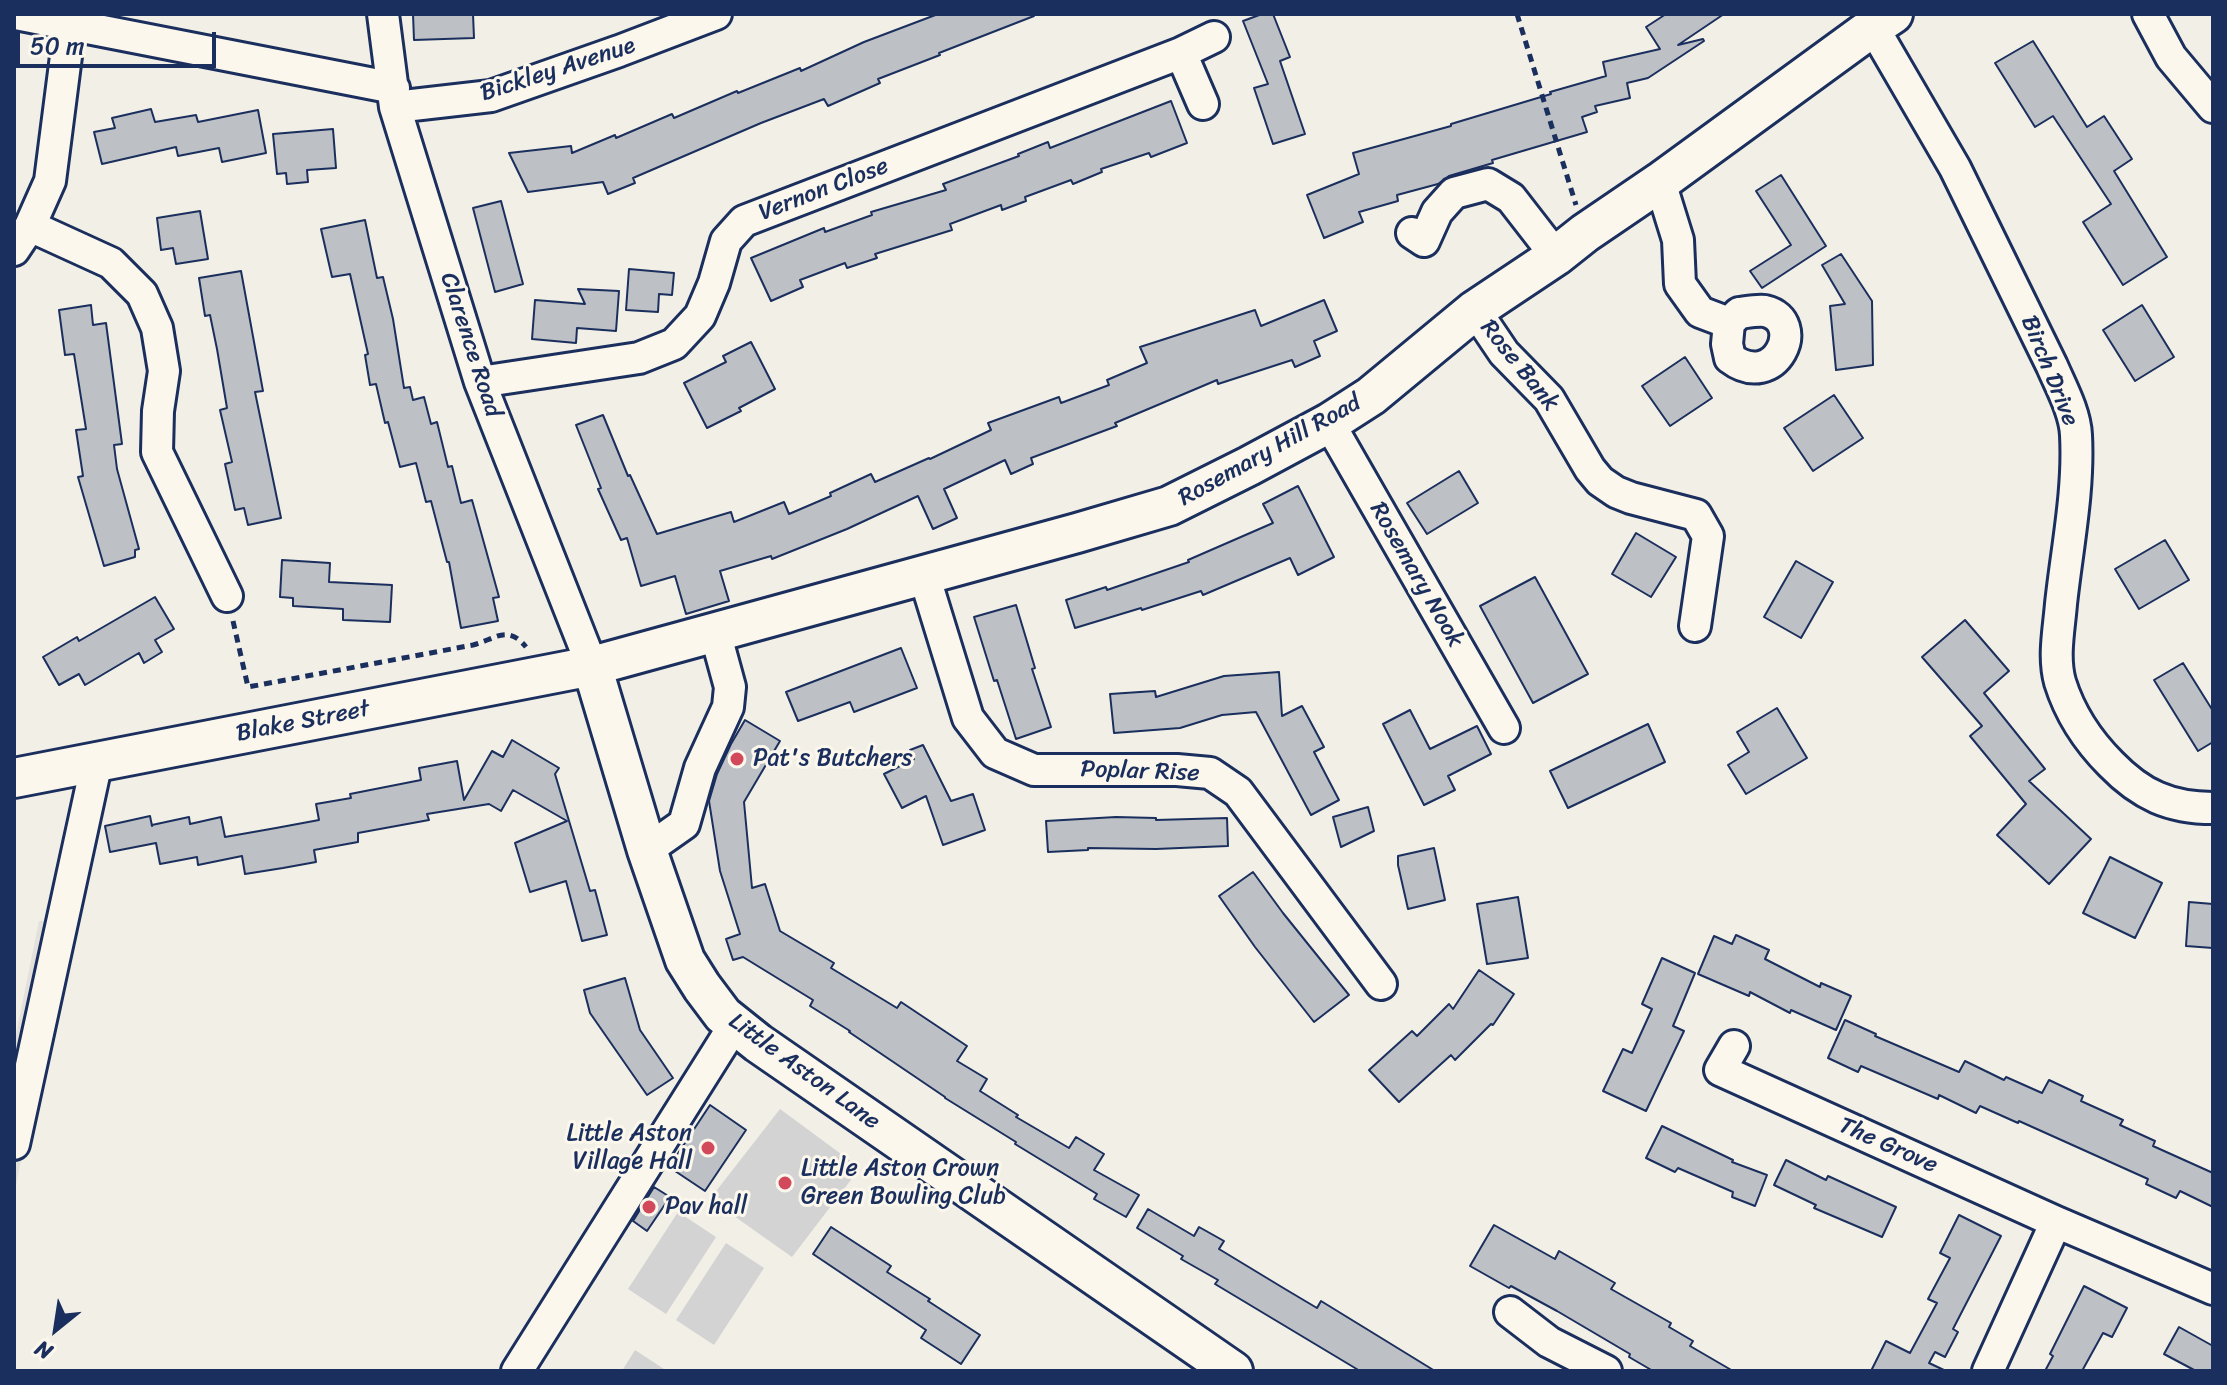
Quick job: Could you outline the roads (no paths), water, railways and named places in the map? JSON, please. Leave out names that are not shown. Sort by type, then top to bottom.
[{"type":"main road","name":"Rosemary Hill Road","points":[[592,666],[1169,506],[1249,466],[1329,423],[1371,396],[1475,310],[1660,182],[1870,22]]},
{"type":"main road","name":"Blake Street","points":[[14,778],[592,666]]},
{"type":"main road","name":"Little Aston Lane","points":[[592,666],[647,850],[685,960],[723,1015],[758,1043],[1233,1371]]},
{"type":"street","name":"Bickley Avenue","points":[[16,14],[394,97],[491,96],[716,14]]},
{"type":"street","name":"Clarence Road","points":[[383,14],[394,97],[480,382],[592,666]]},
{"type":"street","points":[[2148,14],[2171,57],[2213,107]]},
{"type":"street","name":"Birch Drive","points":[[1870,22],[1955,168],[2052,366],[2076,430],[2076,469],[2057,646],[2060,680],[2071,710],[2091,744],[2116,770],[2146,794],[2189,808],[2213,808]]},
{"type":"street","points":[[70,25],[50,181],[22,238],[111,263],[142,294],[157,328],[164,371],[158,411],[157,452],[227,596]]},
{"type":"street","name":"Vernon Close","points":[[480,382],[639,358],[674,344],[700,316],[714,283],[726,241],[744,221],[1181,53],[1214,37]]},
{"type":"street","points":[[1181,53],[1203,104]]},
{"type":"street","points":[[1660,182],[1678,240],[1680,284],[1700,312],[1729,323]]},
{"type":"street","points":[[1412,233],[1424,241],[1437,212],[1454,193],[1488,184],[1570,244]]},
{"type":"street","name":"Rose Bank","points":[[1475,310],[1504,353],[1549,399],[1600,481],[1631,498],[1696,515],[1708,536],[1695,626]]},
{"type":"street","name":"Rosemary Nook","points":[[1329,423],[1504,728]]},
{"type":"street","name":"Poplar Rise","points":[[924,575],[968,718],[995,753],[1034,770],[1177,770],[1210,773],[1238,792],[1381,984]]},
{"type":"street","points":[[647,850],[684,824],[700,768],[728,707],[730,687],[715,632]]},
{"type":"street","points":[[14,1144],[97,761]]},
{"type":"street","points":[[517,1371],[735,1024]]},
{"type":"street","name":"The Grove","points":[[1722,1070],[2056,1222],[2213,1289]]},
{"type":"street","points":[[1988,1371],[2056,1222]]},
{"type":"street","points":[[1510,1312],[1549,1342],[1606,1371]]},
{"type":"place","name":"Pat's Butchers","points":[[737,759]]},
{"type":"place","name":"Little Aston Village Hall","points":[[708,1148]]},
{"type":"place","name":"Little Aston Crown Green Bowling Club","points":[[785,1183]]},
{"type":"place","name":"Pav hall","points":[[649,1207]]}]
